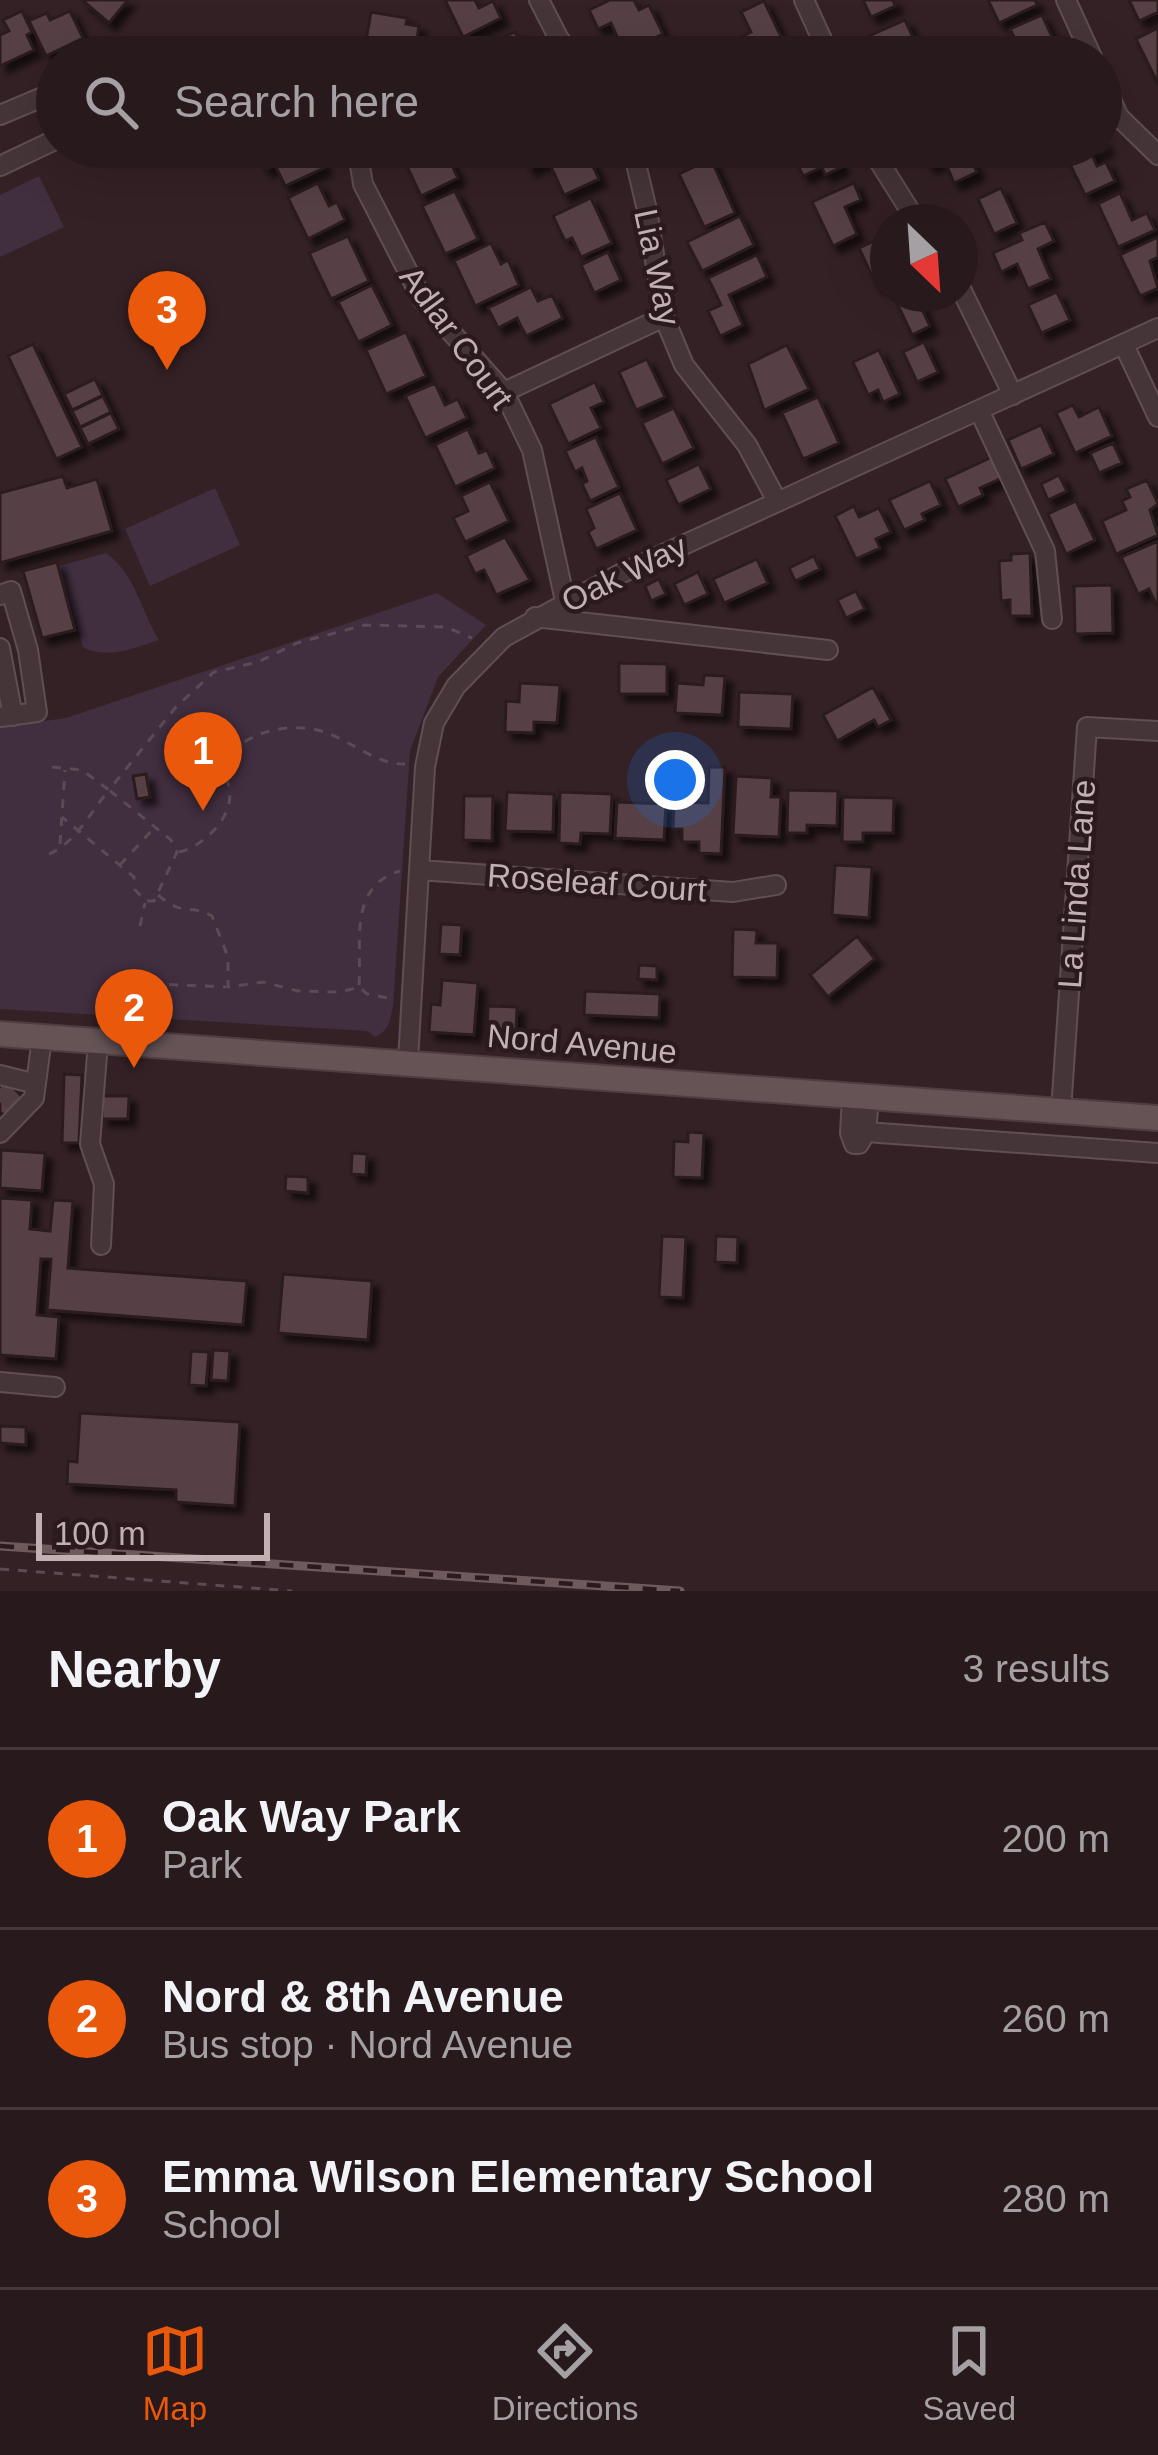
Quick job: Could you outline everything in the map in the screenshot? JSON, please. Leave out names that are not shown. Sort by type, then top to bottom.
[{"type":"main road","name":"Nord Avenue","points":[[0,1034],[1158,1118]]},
{"type":"street","points":[[538,0],[557,36]]},
{"type":"street","points":[[804,0],[820,36]]},
{"type":"street","points":[[1066,0],[1082,36]]},
{"type":"street","points":[[0,115],[36,100]]},
{"type":"street","points":[[1122,120],[1158,155]]},
{"type":"street","points":[[0,166],[36,149]]},
{"type":"street","name":"Adlar Court","points":[[360,168],[363,184],[422,299],[504,392],[532,450],[565,601]]},
{"type":"street","name":"Lia Way","points":[[637,168],[664,317],[684,365],[747,445],[777,501]]},
{"type":"street","points":[[883,168],[906,204]]},
{"type":"street","points":[[972,312],[1013,395]]},
{"type":"street","points":[[504,392],[664,317]]},
{"type":"street","name":"Oak Way","points":[[408,1061],[410,870],[425,767],[434,723],[475,662],[565,601],[1158,328]]},
{"type":"street","points":[[1124,345],[1158,418]]},
{"type":"street","points":[[979,410],[1045,551],[1052,619]]},
{"type":"street","points":[[0,595],[11,591],[28,650],[37,712],[6,717],[0,648]]},
{"type":"street","points":[[535,617],[828,650]]},
{"type":"street","name":"La Linda Lane","points":[[1060,1111],[1087,728],[1158,731]]},
{"type":"street","name":"Roseleaf Court","points":[[410,870],[733,892],[776,886]]},
{"type":"street","points":[[0,1133],[34,1098],[18,1082],[42,1037]]},
{"type":"street","points":[[98,1042],[90,1144],[104,1184],[101,1245]]},
{"type":"street","points":[[860,1098],[850,1133],[860,1140],[943,1138],[1156,1152]]},
{"type":"street","points":[[918,1102],[943,1138]]},
{"type":"street","points":[[0,1382],[55,1387]]},
{"type":"path","points":[[49,854],[60,850],[185,697],[214,672],[365,625],[446,627],[472,638]]},
{"type":"path","points":[[62,817],[134,878],[135,890],[146,901],[154,901],[177,852],[200,844],[224,817],[230,795],[224,762],[231,751],[254,736],[286,729],[319,730],[383,762],[405,764]]},
{"type":"path","points":[[52,767],[82,770],[171,840],[177,852]]},
{"type":"path","points":[[60,850],[65,768]]},
{"type":"path","points":[[120,866],[155,827]]},
{"type":"path","points":[[395,999],[367,994],[359,987],[360,928],[367,896],[378,879],[410,870]]},
{"type":"path","points":[[158,895],[175,909],[212,916],[228,957],[228,987]]},
{"type":"path","points":[[140,926],[146,901]]},
{"type":"path","points":[[135,975],[154,984],[206,982],[228,987],[263,982],[298,991],[341,992],[359,987]]},
{"type":"path","points":[[0,1569],[292,1591]]},
{"type":"shaded area","points":[[39,176],[64,227],[0,257],[0,195]]},
{"type":"shaded area","points":[[215,488],[240,545],[150,586],[125,529]]},
{"type":"shaded area","points":[[106,553],[131,582],[159,640],[111,653],[83,647],[59,566]]},
{"type":"shaded area","points":[[437,593],[486,625],[438,677],[410,751],[393,1006],[383,1032],[375,1037],[367,1031],[0,1009],[0,727],[66,718]]},
{"type":"building","points":[[82,0],[128,0],[109,23]]},
{"type":"building","points":[[445,0],[475,0],[479,8],[493,1],[501,18],[463,36]]},
{"type":"building","points":[[610,0],[634,0],[639,10],[649,5],[663,34],[617,36],[611,23],[598,29],[589,10]]},
{"type":"building","points":[[863,0],[893,0],[895,6],[871,17]]},
{"type":"building","points":[[988,0],[1035,0],[1037,5],[999,23]]},
{"type":"building","points":[[1129,0],[1158,0],[1158,12],[1139,21]]},
{"type":"building","points":[[764,1],[781,36],[743,36],[751,32],[741,12]]},
{"type":"building","points":[[22,11],[34,50],[0,66],[0,35],[9,31],[3,20]]},
{"type":"building","points":[[70,11],[82,36],[36,36],[29,21],[47,13],[50,20]]},
{"type":"building","points":[[371,12],[407,18],[406,24],[419,26],[417,36],[367,36]]},
{"type":"building","points":[[1042,15],[1052,36],[1011,36],[1010,29]]},
{"type":"building","points":[[905,20],[912,36],[869,36]]},
{"type":"building","points":[[1158,28],[1158,84],[1136,39]]},
{"type":"building","points":[[276,168],[324,168],[285,186]]},
{"type":"building","points":[[408,168],[453,168],[458,178],[421,196]]},
{"type":"building","points":[[552,168],[594,168],[599,179],[564,195]]},
{"type":"building","points":[[692,168],[715,168],[735,213],[704,227],[679,174]]},
{"type":"building","points":[[948,168],[975,168],[977,172],[954,183]]},
{"type":"building","points":[[1072,168],[1109,168],[1115,181],[1085,195]]},
{"type":"building","points":[[318,183],[329,206],[337,202],[345,220],[308,239],[288,198]]},
{"type":"building","points":[[854,183],[861,200],[845,207],[857,234],[833,246],[812,202]]},
{"type":"building","points":[[1001,188],[1017,223],[994,234],[978,199]]},
{"type":"building","points":[[455,191],[478,239],[445,254],[422,206]]},
{"type":"building","points":[[1120,193],[1132,220],[1147,213],[1155,230],[1118,247],[1098,204]]},
{"type":"building","points":[[591,198],[612,243],[581,257],[572,238],[565,241],[553,216]]},
{"type":"building","points":[[740,216],[754,245],[702,271],[687,242]]},
{"type":"building","points":[[1045,222],[1054,241],[1038,249],[1051,279],[1028,289],[1017,264],[1001,272],[993,253],[1022,240],[1019,233]]},
{"type":"building","points":[[348,236],[369,281],[331,299],[309,253]]},
{"type":"building","points":[[1158,237],[1158,257],[1150,261],[1158,288],[1140,296],[1120,255]]},
{"type":"building","points":[[491,243],[501,264],[508,260],[519,285],[475,306],[454,261]]},
{"type":"building","points":[[870,243],[870,272],[859,248]]},
{"type":"building","points":[[608,252],[621,280],[594,293],[581,265]]},
{"type":"building","points":[[757,255],[767,277],[729,295],[743,325],[720,336],[708,311],[721,305],[708,278]]},
{"type":"building","points":[[372,285],[392,325],[358,342],[338,302]]},
{"type":"building","points":[[531,287],[538,301],[552,295],[563,318],[526,336],[517,318],[498,328],[488,308]]},
{"type":"building","points":[[1057,292],[1070,320],[1041,333],[1028,305]]},
{"type":"building","points":[[901,312],[923,312],[930,326],[912,335]]},
{"type":"building","points":[[406,332],[426,376],[386,394],[366,350]]},
{"type":"building","points":[[924,342],[938,372],[917,382],[903,352]]},
{"type":"building","points":[[33,344],[82,447],[56,459],[8,356]]},
{"type":"building","points":[[787,345],[809,389],[764,410],[748,364]]},
{"type":"building","points":[[879,350],[900,394],[883,402],[878,390],[868,395],[853,362]]},
{"type":"building","points":[[647,359],[665,397],[636,410],[619,372]]},
{"type":"building","points":[[95,379],[103,395],[72,410],[64,394]]},
{"type":"building","points":[[595,382],[604,402],[591,408],[601,428],[568,444],[549,404]]},
{"type":"building","points":[[435,383],[445,405],[458,399],[467,418],[425,438],[405,396]]},
{"type":"building","points":[[103,396],[111,412],[80,427],[72,411]]},
{"type":"building","points":[[818,397],[839,443],[803,459],[782,413]]},
{"type":"building","points":[[1073,405],[1079,417],[1099,407],[1112,436],[1075,453],[1056,413]]},
{"type":"building","points":[[674,408],[694,448],[662,464],[642,423]]},
{"type":"building","points":[[111,413],[119,429],[88,444],[80,428]]},
{"type":"building","points":[[1041,425],[1054,454],[1021,469],[1008,440]]},
{"type":"building","points":[[468,429],[479,453],[487,450],[495,468],[455,487],[435,445]]},
{"type":"building","points":[[596,437],[619,487],[590,501],[582,484],[587,481],[582,468],[575,472],[565,451]]},
{"type":"building","points":[[1113,443],[1122,463],[1099,473],[1090,453]]},
{"type":"building","points":[[992,457],[1002,478],[980,488],[983,495],[958,507],[945,479]]},
{"type":"building","points":[[699,464],[711,489],[678,505],[666,480]]},
{"type":"building","points":[[1059,475],[1067,491],[1048,500],[1041,484]]},
{"type":"building","points":[[63,476],[67,488],[97,479],[112,531],[0,563],[0,493]]},
{"type":"building","points":[[1147,480],[1158,504],[1150,510],[1158,535],[1116,554],[1102,521],[1126,510],[1122,501],[1130,497],[1126,489]]},
{"type":"building","points":[[930,481],[941,505],[904,530],[889,500]]},
{"type":"building","points":[[490,482],[509,521],[465,542],[453,518],[468,511],[461,496]]},
{"type":"building","points":[[620,493],[637,530],[596,549],[588,532],[594,528],[586,509]]},
{"type":"building","points":[[1076,501],[1095,540],[1066,554],[1048,514]]},
{"type":"building","points":[[854,506],[859,517],[879,508],[891,532],[876,539],[880,548],[856,559],[835,516]]},
{"type":"building","points":[[505,537],[530,580],[496,595],[484,570],[475,574],[466,556]]},
{"type":"building","points":[[1158,541],[1156,604],[1149,589],[1138,594],[1121,557]]},
{"type":"building","points":[[1030,553],[1032,616],[1010,616],[1010,600],[1001,601],[999,561],[1011,560],[1011,554]]},
{"type":"building","points":[[814,556],[820,569],[795,581],[789,568]]},
{"type":"building","points":[[757,559],[768,583],[724,603],[713,579]]},
{"type":"building","points":[[57,562],[75,630],[42,638],[23,571]]},
{"type":"building","points":[[698,572],[708,594],[684,605],[674,584]]},
{"type":"building","points":[[659,579],[666,594],[651,601],[645,586]]},
{"type":"building","points":[[1112,585],[1113,633],[1075,634],[1074,586]]},
{"type":"building","points":[[856,591],[865,609],[846,618],[837,600]]},
{"type":"building","points":[[619,663],[667,664],[667,694],[619,694]]},
{"type":"building","points":[[704,675],[725,676],[722,715],[675,713],[677,683],[703,685]]},
{"type":"building","points":[[520,683],[560,685],[557,723],[534,722],[534,733],[505,732],[506,701],[519,702]]},
{"type":"building","points":[[873,687],[891,720],[878,727],[874,720],[837,741],[823,715]]},
{"type":"building","points":[[739,692],[793,694],[791,729],[738,727]]},
{"type":"building","points":[[709,767],[725,767],[721,854],[699,853],[699,842],[682,842],[682,829],[673,829],[674,802],[708,803]]},
{"type":"building","points":[[146,774],[150,797],[137,799],[133,776]]},
{"type":"building","points":[[736,776],[772,778],[771,797],[781,797],[779,837],[733,835]]},
{"type":"building","points":[[788,790],[838,791],[837,826],[807,825],[807,833],[787,833]]},
{"type":"building","points":[[507,792],[554,794],[553,832],[505,831]]},
{"type":"building","points":[[560,792],[612,794],[610,834],[581,833],[580,844],[559,843]]},
{"type":"building","points":[[464,796],[493,796],[492,841],[463,840]]},
{"type":"building","points":[[843,797],[894,798],[893,833],[863,833],[863,842],[842,842]]},
{"type":"building","points":[[617,802],[666,804],[664,840],[615,838]]},
{"type":"building","points":[[835,865],[872,867],[869,918],[832,915]]},
{"type":"building","points":[[441,924],[462,925],[460,955],[439,954]]},
{"type":"building","points":[[733,929],[757,930],[756,943],[778,943],[777,978],[732,977]]},
{"type":"building","points":[[857,936],[875,959],[828,997],[810,975]]},
{"type":"building","points":[[639,965],[657,966],[657,980],[638,979]]},
{"type":"building","points":[[442,980],[478,983],[474,1035],[429,1032],[431,1004],[440,1005]]},
{"type":"building","points":[[585,991],[660,994],[659,1018],[584,1015]]},
{"type":"building","points":[[488,1006],[517,1007],[516,1031],[487,1030]]},
{"type":"building","points":[[64,1074],[82,1075],[79,1143],[62,1143]]},
{"type":"building","points":[[0,1075],[26,1101],[8,1119],[0,1112]]},
{"type":"building","points":[[102,1096],[129,1096],[128,1119],[102,1119]]},
{"type":"building","points":[[688,1132],[704,1133],[702,1178],[673,1177],[674,1141],[688,1142]]},
{"type":"building","points":[[1,1150],[45,1153],[42,1191],[0,1188]]},
{"type":"building","points":[[352,1153],[367,1154],[366,1175],[351,1174]]},
{"type":"building","points":[[286,1176],[308,1177],[308,1193],[285,1191]]},
{"type":"building","points":[[0,1198],[32,1200],[30,1229],[50,1231],[53,1200],[73,1201],[68,1268],[247,1281],[243,1325],[47,1310],[51,1259],[41,1259],[37,1315],[59,1317],[56,1359],[0,1355]]},
{"type":"building","points":[[662,1236],[686,1237],[683,1298],[659,1297]]},
{"type":"building","points":[[716,1236],[738,1237],[737,1263],[715,1262]]},
{"type":"building","points":[[283,1274],[372,1281],[368,1340],[278,1333]]},
{"type":"building","points":[[213,1350],[230,1351],[228,1381],[211,1380]]},
{"type":"building","points":[[191,1351],[209,1352],[206,1386],[189,1385]]},
{"type":"building","points":[[80,1413],[240,1422],[235,1506],[176,1502],[176,1490],[67,1484],[68,1461],[77,1462]]},
{"type":"building","points":[[0,1426],[26,1427],[26,1445],[0,1443]]},
{"type":"tunnel","points":[[0,1102],[13,1088]]},
{"type":"railway","points":[[0,1546],[680,1591]]},
{"type":"place","name":"Emma Wilson Elementary School","points":[[167,370]]},
{"type":"place","name":"Oak Way Park","points":[[203,811]]},
{"type":"place","name":"Nord & 8th Avenue","points":[[134,1068]]}]
